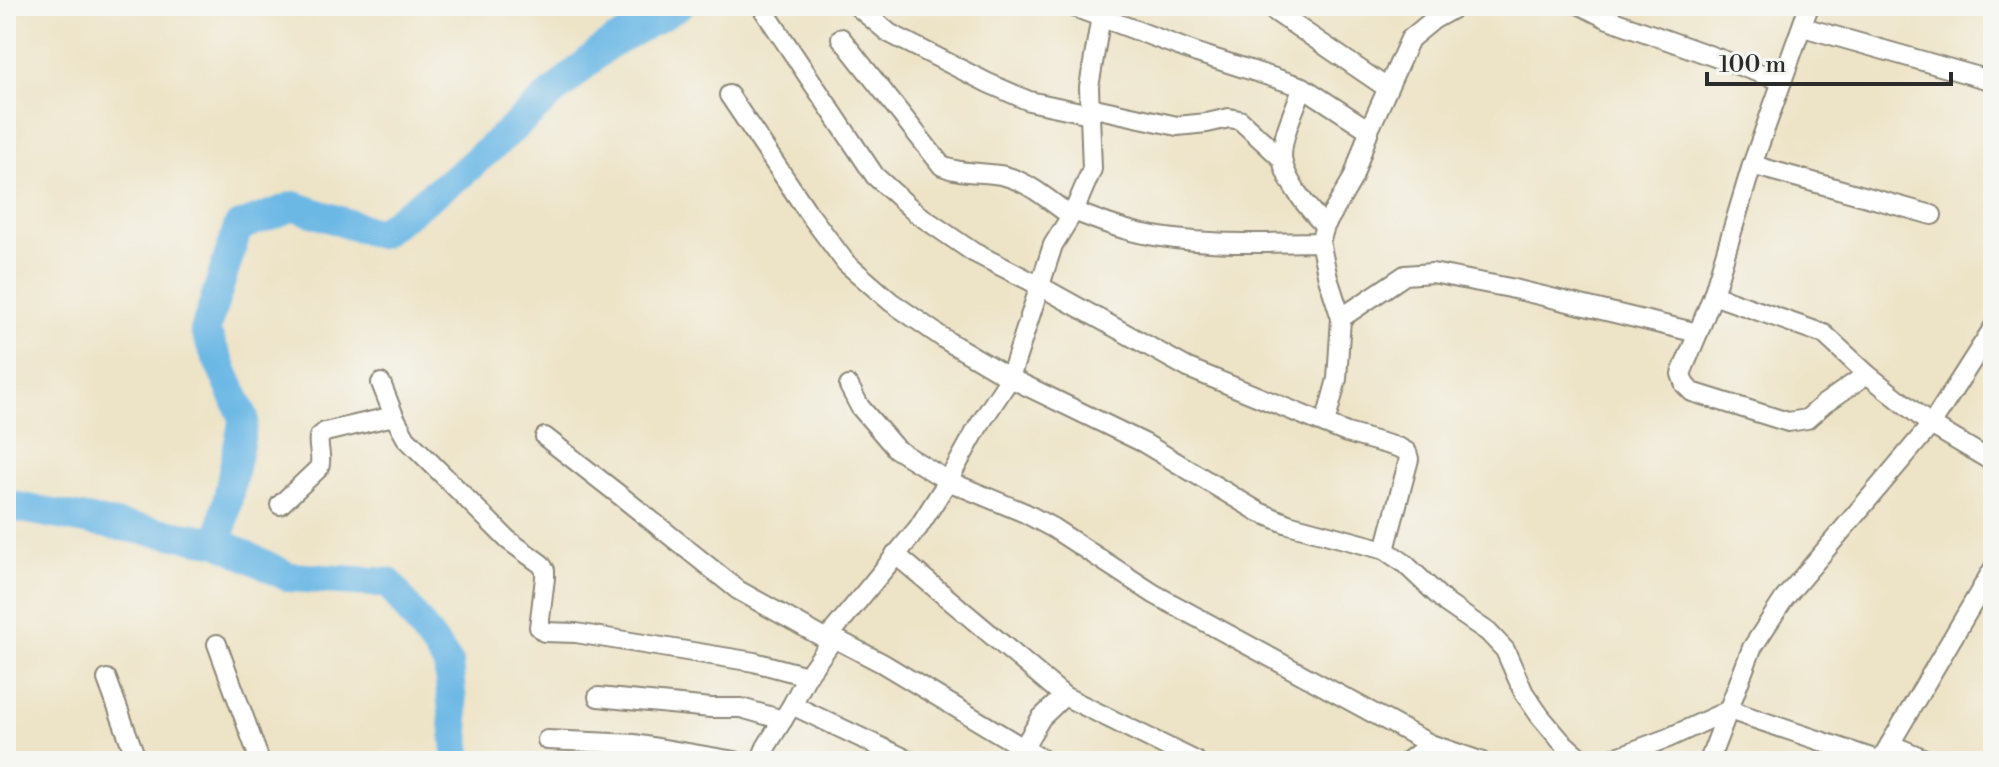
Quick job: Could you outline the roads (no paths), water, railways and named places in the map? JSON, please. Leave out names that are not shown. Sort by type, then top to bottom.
[{"type":"street","points":[[761,6],[875,176],[916,213],[973,252],[1188,368],[1347,433],[1407,452],[1409,459],[1385,550]]},
{"type":"street","points":[[857,6],[889,33],[1029,101],[1177,126],[1229,118],[1240,120],[1282,159],[1322,234],[1328,278],[1341,318],[1337,379],[1325,424]]},
{"type":"street","points":[[1071,6],[1103,11],[1197,53],[1303,87],[1369,130]]},
{"type":"street","points":[[1267,6],[1387,88]]},
{"type":"street","points":[[1322,234],[1353,178],[1369,130],[1410,39],[1433,20],[1458,6]]},
{"type":"street","points":[[1582,6],[1608,19],[1782,81]]},
{"type":"street","points":[[1809,6],[1752,165],[1713,295],[1681,374],[1692,392],[1788,422],[1807,419],[1867,374]]},
{"type":"street","points":[[760,761],[807,676],[832,640],[834,630],[918,528],[1010,378],[1053,245],[1073,213],[1092,169],[1089,87],[1103,11]]},
{"type":"street","points":[[1803,27],[1993,81]]},
{"type":"street","points":[[841,38],[942,166],[953,171],[1002,175],[1014,179],[1073,213],[1141,234],[1241,243],[1322,234]]},
{"type":"street","points":[[1282,159],[1285,136],[1303,87]]},
{"type":"street","points":[[729,95],[846,263],[891,302],[949,342],[1010,378],[1144,443],[1259,512],[1288,524],[1385,550],[1404,563],[1446,603],[1488,632],[1505,650],[1524,693],[1561,741],[1579,757],[1592,761],[1620,756],[1729,710],[1880,761],[1993,569]]},
{"type":"street","points":[[1752,165],[1932,215]]},
{"type":"street","points":[[1341,318],[1405,275],[1432,273],[1510,288],[1698,333]]},
{"type":"street","points":[[1713,295],[1824,334],[1867,374],[1931,425],[1993,462]]},
{"type":"street","points":[[1709,761],[1752,648],[1784,599],[1931,425],[1993,328]]},
{"type":"street","points":[[381,383],[406,438],[508,540],[545,570],[539,627],[544,632],[576,633],[683,650],[754,662],[807,676]]},
{"type":"street","points":[[849,386],[860,407],[896,449],[948,481],[1053,528],[1154,594],[1430,744],[1480,761]]},
{"type":"street","points":[[280,505],[319,468],[319,437],[325,432],[394,416]]},
{"type":"street","points":[[545,437],[738,590],[882,663],[1024,753],[1045,761]]},
{"type":"street","points":[[895,554],[1064,696],[1196,761]]},
{"type":"street","points":[[217,644],[260,761]]},
{"type":"street","points":[[107,679],[137,761]]},
{"type":"street","points":[[1024,753],[1041,718],[1064,696]]},
{"type":"street","points":[[598,697],[787,712],[910,761]]},
{"type":"street","points":[[547,740],[635,744],[735,761]]},
{"type":"street","points":[[1408,761],[1430,744]]},
{"type":"street","points":[[1890,744],[1930,761]]},
{"type":"street","points":[[1560,761],[1579,757]]},
{"type":"waterway","points":[[219,542],[244,418],[205,331],[238,227],[294,206],[379,234],[462,173],[605,47],[679,6]]},
{"type":"waterway","points":[[6,505],[219,542],[289,577],[389,583],[448,663],[458,761]]}]
